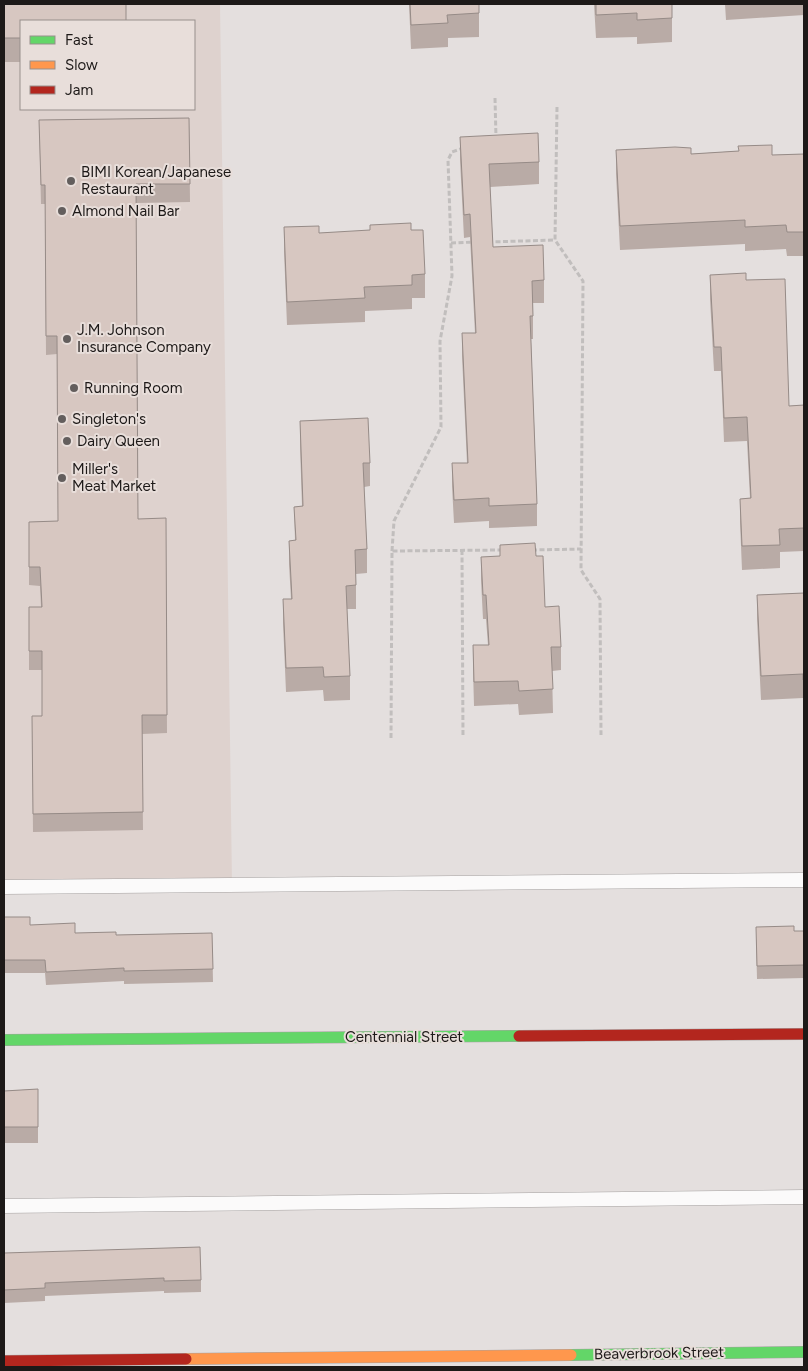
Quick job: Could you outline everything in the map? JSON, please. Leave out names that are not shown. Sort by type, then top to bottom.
[{"type":"street","name":"Centennial Street","points":[[4,1040],[804,1034]]},
{"type":"street","name":"Beaverbrook Street","points":[[4,1361],[804,1352]]},
{"type":"lane","points":[[4,887],[804,880]]},
{"type":"lane","points":[[4,1206],[804,1197]]},
{"type":"path","points":[[495,98],[496,148]]},
{"type":"path","points":[[557,107],[555,240],[583,281],[581,570],[600,598],[601,735]]},
{"type":"path","points":[[391,738],[392,551],[394,521],[441,427],[440,341],[452,276],[448,160],[452,152],[458,148],[467,148]]},
{"type":"path","points":[[451,242],[555,240]]},
{"type":"path","points":[[522,550],[581,549]]},
{"type":"path","points":[[462,550],[464,737]]},
{"type":"path","points":[[392,551],[512,550]]},
{"type":"shaded area","points":[[4,4],[220,4],[232,885],[4,887]]},
{"type":"building","points":[[4,4],[126,4],[126,20],[20,20],[20,38],[4,38]]},
{"type":"building","points":[[410,4],[479,4],[479,13],[447,15],[448,23],[411,25]]},
{"type":"building","points":[[596,4],[672,4],[672,18],[637,20],[637,13],[596,15]]},
{"type":"building","points":[[189,118],[190,184],[136,184],[138,519],[166,518],[167,715],[142,715],[143,812],[33,814],[32,716],[42,716],[42,651],[29,651],[29,607],[42,607],[40,567],[29,567],[29,522],[58,521],[57,336],[46,336],[45,185],[41,185],[39,120]]},
{"type":"building","points":[[538,133],[539,162],[489,164],[493,247],[543,245],[544,280],[532,281],[533,316],[530,316],[537,504],[489,506],[489,498],[454,500],[452,463],[468,463],[462,333],[476,333],[470,214],[464,215],[460,137]]},
{"type":"building","points":[[772,145],[772,155],[804,154],[804,232],[787,232],[786,225],[745,227],[745,220],[620,226],[616,150],[675,147],[691,148],[691,154],[739,151],[738,146]]},
{"type":"building","points":[[411,223],[411,230],[423,230],[425,274],[412,275],[412,285],[364,287],[365,298],[287,302],[284,227],[319,226],[319,233],[370,230],[370,225]]},
{"type":"building","points":[[746,273],[746,280],[785,279],[789,406],[804,405],[804,528],[779,529],[780,545],[742,546],[740,499],[751,498],[747,417],[724,418],[721,347],[714,347],[710,275]]},
{"type":"building","points":[[368,418],[370,463],[363,463],[367,549],[355,550],[356,585],[346,586],[350,676],[324,677],[323,667],[286,668],[283,599],[292,599],[289,541],[296,540],[294,507],[303,506],[300,421]]},
{"type":"building","points":[[535,543],[536,556],[543,556],[545,607],[559,606],[561,647],[551,647],[553,689],[519,691],[518,681],[474,682],[473,645],[489,645],[486,595],[483,595],[481,557],[500,556],[500,545]]},
{"type":"building","points":[[804,593],[804,680],[803,674],[761,676],[757,595]]},
{"type":"building","points":[[4,917],[30,917],[30,925],[75,923],[75,933],[116,932],[116,935],[212,933],[213,969],[124,971],[124,968],[46,972],[45,960],[4,960]]},
{"type":"building","points":[[794,926],[794,931],[804,931],[804,965],[757,966],[756,927]]},
{"type":"building","points":[[38,1089],[38,1127],[4,1127],[4,1091]]},
{"type":"building","points":[[200,1247],[201,1280],[164,1281],[164,1278],[45,1283],[45,1288],[4,1290],[4,1253]]},
{"type":"traffic: fast","points":[[4,1040],[519,1036]]},
{"type":"traffic: fast","points":[[571,1355],[804,1352]]},
{"type":"traffic: slow","points":[[186,1359],[571,1355]]},
{"type":"traffic: jam","points":[[519,1036],[804,1034]]},
{"type":"traffic: jam","points":[[4,1361],[186,1359]]},
{"type":"place","name":"BIMI Korean/Japanese Restaurant","points":[[71,181]]},
{"type":"place","name":"Almond Nail Bar","points":[[62,211]]},
{"type":"place","name":"J.M. Johnson Insurance Company","points":[[67,339]]},
{"type":"place","name":"Running Room","points":[[74,388]]},
{"type":"place","name":"Singleton's","points":[[62,419]]},
{"type":"place","name":"Dairy Queen","points":[[67,441]]},
{"type":"place","name":"Miller's Meat Market","points":[[62,478]]}]
